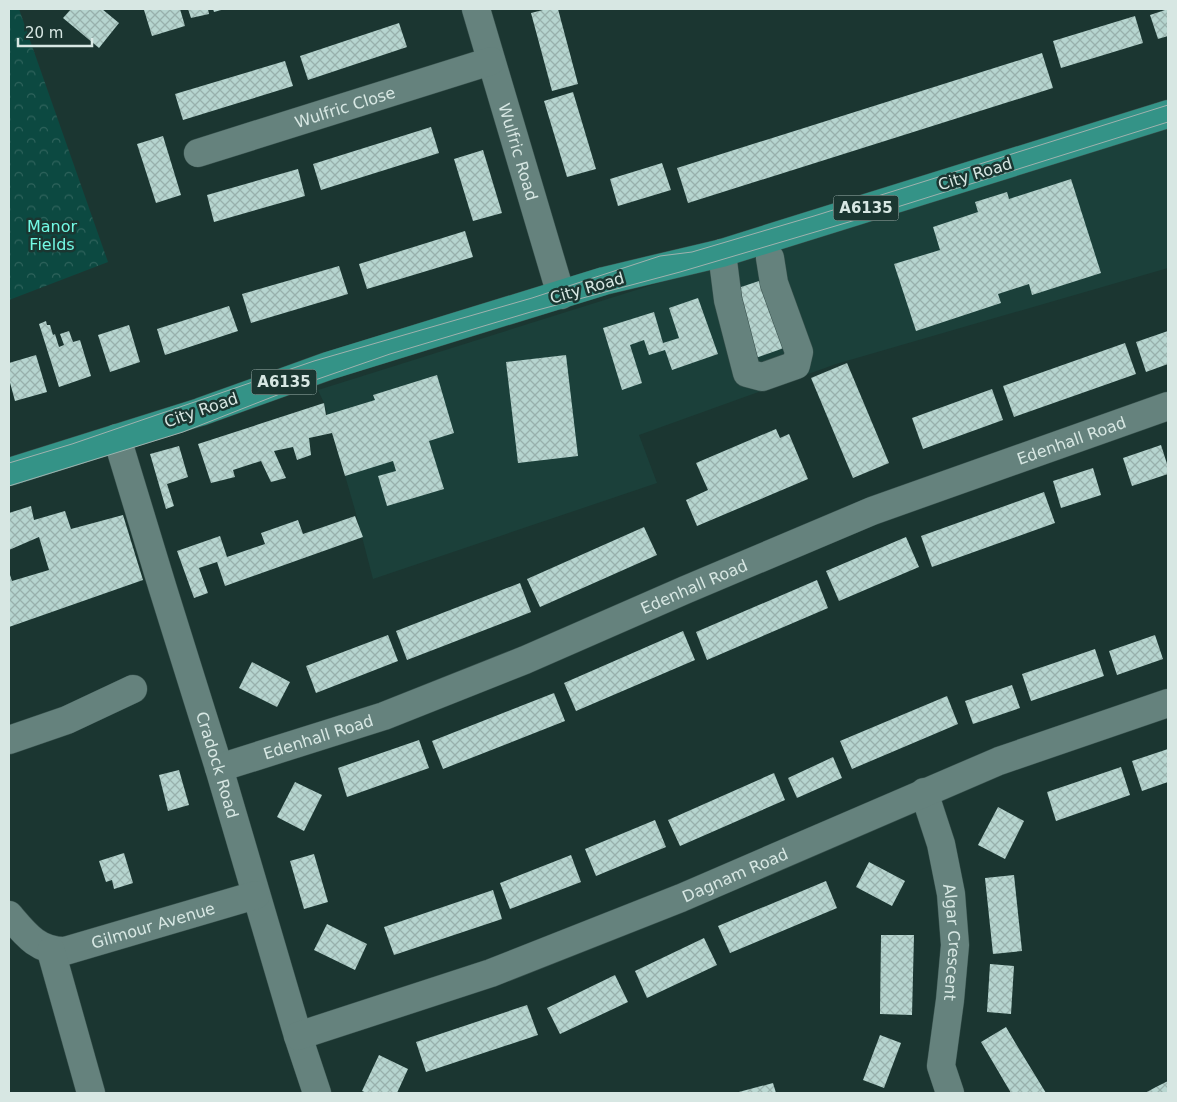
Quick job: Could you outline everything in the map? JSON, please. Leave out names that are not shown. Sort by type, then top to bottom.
[{"type":"main road","name":"City Road","points":[[9,472],[200,412],[328,366],[604,281],[722,253],[767,249],[1168,114]]},
{"type":"street","name":"Wulfric Road","points":[[476,9],[562,295]]},
{"type":"street","name":"Wulfric Close","points":[[198,153],[491,60]]},
{"type":"street","points":[[722,253],[728,300],[747,372],[762,377],[796,365],[799,352],[774,283],[767,249]]},
{"type":"street","points":[[767,249],[784,277],[809,348]]},
{"type":"street","name":"Edenhall Road","points":[[220,768],[384,716],[525,660],[872,511],[1168,406]]},
{"type":"street","name":"Cradock Road","points":[[118,438],[163,589],[220,768],[298,1036],[317,1093]]},
{"type":"street","points":[[9,740],[67,720],[133,689]]},
{"type":"street","name":"Dagnam Road","points":[[298,1036],[491,973],[596,933],[999,760],[1168,703]]},
{"type":"street","name":"Algar Crescent","points":[[924,792],[942,844],[951,894],[955,945],[941,1066],[950,1093]]},
{"type":"street","name":"Gilmour Avenue","points":[[51,951],[65,951],[256,895]]},
{"type":"street","points":[[10,919],[31,939],[51,951],[91,1093]]},
{"type":"shaded area","points":[[1168,123],[1168,268],[836,364],[639,435],[657,483],[373,579],[324,403],[318,390]]},
{"type":"green space","name":"Manor Fields","points":[[9,9],[19,9],[108,262],[9,300]]},
{"type":"building","points":[[71,9],[102,9],[119,23],[99,48],[63,18]]},
{"type":"building","points":[[180,9],[185,26],[152,36],[144,10]]},
{"type":"building","points":[[188,9],[208,9],[209,14],[191,18]]},
{"type":"building","points":[[213,9],[225,9],[214,12]]},
{"type":"building","points":[[547,9],[558,9],[578,84],[552,91],[531,13]]},
{"type":"building","points":[[1168,9],[1168,36],[1158,39],[1150,15]]},
{"type":"building","points":[[1135,16],[1143,43],[1061,68],[1053,41]]},
{"type":"building","points":[[399,23],[407,47],[308,80],[300,56]]},
{"type":"building","points":[[1042,53],[1053,88],[688,203],[677,168]]},
{"type":"building","points":[[285,61],[293,86],[183,120],[175,94]]},
{"type":"building","points":[[573,92],[596,169],[567,177],[544,101]]},
{"type":"building","points":[[431,127],[439,153],[321,190],[313,164]]},
{"type":"building","points":[[163,136],[181,195],[156,203],[137,144]]},
{"type":"building","points":[[483,150],[502,213],[473,221],[454,159]]},
{"type":"building","points":[[662,163],[671,190],[618,206],[610,179]]},
{"type":"building","points":[[298,169],[305,196],[214,222],[207,195]]},
{"type":"building","points":[[1071,179],[1101,273],[1032,295],[1029,284],[998,294],[1001,303],[916,331],[894,264],[940,250],[933,227],[978,212],[975,202],[1007,192],[1009,199]]},
{"type":"building","points":[[465,231],[473,257],[367,289],[359,264]]},
{"type":"building","points":[[339,266],[348,294],[251,323],[242,294]]},
{"type":"building","points":[[762,280],[784,348],[753,359],[729,291]]},
{"type":"building","points":[[698,298],[718,354],[672,370],[665,350],[649,355],[644,340],[630,345],[642,383],[622,390],[603,328],[654,312],[663,343],[679,338],[669,308]]},
{"type":"building","points":[[229,306],[238,331],[165,355],[157,329]]},
{"type":"building","points":[[46,321],[47,325],[50,325],[53,335],[55,334],[59,347],[64,345],[60,334],[69,331],[73,342],[80,340],[91,376],[59,387],[39,324]]},
{"type":"building","points":[[129,325],[140,362],[110,372],[98,335]]},
{"type":"building","points":[[1168,331],[1168,364],[1146,372],[1136,342]]},
{"type":"building","points":[[1125,343],[1136,374],[1014,417],[1003,386]]},
{"type":"building","points":[[36,355],[47,392],[15,401],[9,379],[9,363]]},
{"type":"building","points":[[566,355],[578,456],[518,463],[506,362]]},
{"type":"building","points":[[847,363],[889,463],[853,478],[811,378]]},
{"type":"building","points":[[437,375],[454,433],[429,441],[444,489],[387,506],[378,476],[396,471],[393,461],[345,476],[332,433],[309,438],[311,455],[297,460],[293,447],[274,451],[286,478],[271,482],[261,461],[233,470],[235,477],[211,483],[198,444],[324,403],[326,415],[375,400],[373,395]]},
{"type":"building","points":[[992,389],[1003,420],[923,449],[912,418]]},
{"type":"building","points":[[776,429],[780,438],[789,434],[808,479],[697,526],[686,500],[708,490],[696,463]]},
{"type":"building","points":[[1161,445],[1168,467],[1168,474],[1132,486],[1123,458]]},
{"type":"building","points":[[179,446],[188,477],[167,484],[174,506],[166,509],[150,454]]},
{"type":"building","points":[[1093,468],[1101,495],[1061,508],[1053,481]]},
{"type":"building","points":[[1044,492],[1055,523],[932,567],[921,536]]},
{"type":"building","points":[[31,506],[34,520],[65,511],[71,529],[123,515],[143,580],[9,627],[9,576],[12,581],[49,570],[39,537],[9,550],[9,513]]},
{"type":"building","points":[[355,516],[363,537],[225,586],[217,562],[199,568],[208,593],[194,598],[177,551],[220,536],[227,557],[265,544],[261,533],[298,520],[303,534]]},
{"type":"building","points":[[644,527],[657,555],[540,607],[527,579]]},
{"type":"building","points":[[906,537],[919,567],[839,601],[826,571]]},
{"type":"building","points":[[817,580],[828,608],[707,660],[696,632]]},
{"type":"building","points":[[520,583],[531,612],[407,660],[396,631]]},
{"type":"building","points":[[683,631],[695,660],[576,711],[564,683]]},
{"type":"building","points":[[388,635],[398,661],[316,693],[306,666]]},
{"type":"building","points":[[1155,635],[1163,659],[1117,675],[1109,651]]},
{"type":"building","points":[[1095,649],[1104,676],[1031,701],[1022,674]]},
{"type":"building","points":[[252,662],[290,682],[277,707],[239,688]]},
{"type":"building","points":[[1012,685],[1020,708],[973,724],[965,701]]},
{"type":"building","points":[[554,693],[565,721],[443,769],[432,741]]},
{"type":"building","points":[[947,696],[958,724],[852,769],[840,741]]},
{"type":"building","points":[[419,740],[429,768],[347,797],[338,768]]},
{"type":"building","points":[[1168,749],[1168,782],[1142,791],[1132,761]]},
{"type":"building","points":[[833,757],[842,778],[797,798],[788,778]]},
{"type":"building","points":[[1121,767],[1130,795],[1056,821],[1047,792]]},
{"type":"building","points":[[179,770],[189,805],[168,811],[159,775]]},
{"type":"building","points":[[774,773],[785,800],[680,846],[668,820]]},
{"type":"building","points":[[295,782],[322,795],[304,831],[277,817]]},
{"type":"building","points":[[998,807],[1024,821],[1005,859],[978,845]]},
{"type":"building","points":[[655,820],[666,847],[596,876],[585,849]]},
{"type":"building","points":[[124,853],[133,883],[114,889],[112,880],[106,882],[99,861]]},
{"type":"building","points":[[314,854],[328,902],[304,909],[290,861]]},
{"type":"building","points":[[571,855],[581,882],[510,909],[500,883]]},
{"type":"building","points":[[869,862],[905,881],[892,906],[856,887]]},
{"type":"building","points":[[1014,875],[1022,951],[993,954],[985,878]]},
{"type":"building","points":[[826,881],[837,908],[730,953],[718,926]]},
{"type":"building","points":[[493,890],[502,919],[394,955],[384,927]]},
{"type":"building","points":[[327,924],[367,944],[355,970],[314,950]]},
{"type":"building","points":[[881,935],[914,935],[912,1015],[880,1014]]},
{"type":"building","points":[[704,938],[717,965],[647,998],[635,971]]},
{"type":"building","points":[[990,964],[1014,966],[1011,1014],[987,1012]]},
{"type":"building","points":[[615,975],[628,1002],[560,1034],[547,1008]]},
{"type":"building","points":[[527,1005],[538,1035],[426,1072],[416,1042]]},
{"type":"building","points":[[1006,1027],[1046,1093],[1011,1093],[981,1042]]},
{"type":"building","points":[[880,1035],[901,1043],[884,1088],[863,1080]]},
{"type":"building","points":[[379,1055],[408,1069],[397,1093],[367,1093],[362,1091]]},
{"type":"building","points":[[1168,1081],[1168,1093],[1145,1093],[1156,1087]]},
{"type":"building","points":[[773,1083],[776,1093],[735,1093]]},
{"type":"tram line","points":[[9,463],[72,444],[314,361],[532,298],[660,256],[692,252],[814,216],[1168,105]]},
{"type":"tram line","points":[[9,486],[183,432],[318,379],[390,354],[859,219],[1168,122]]}]
